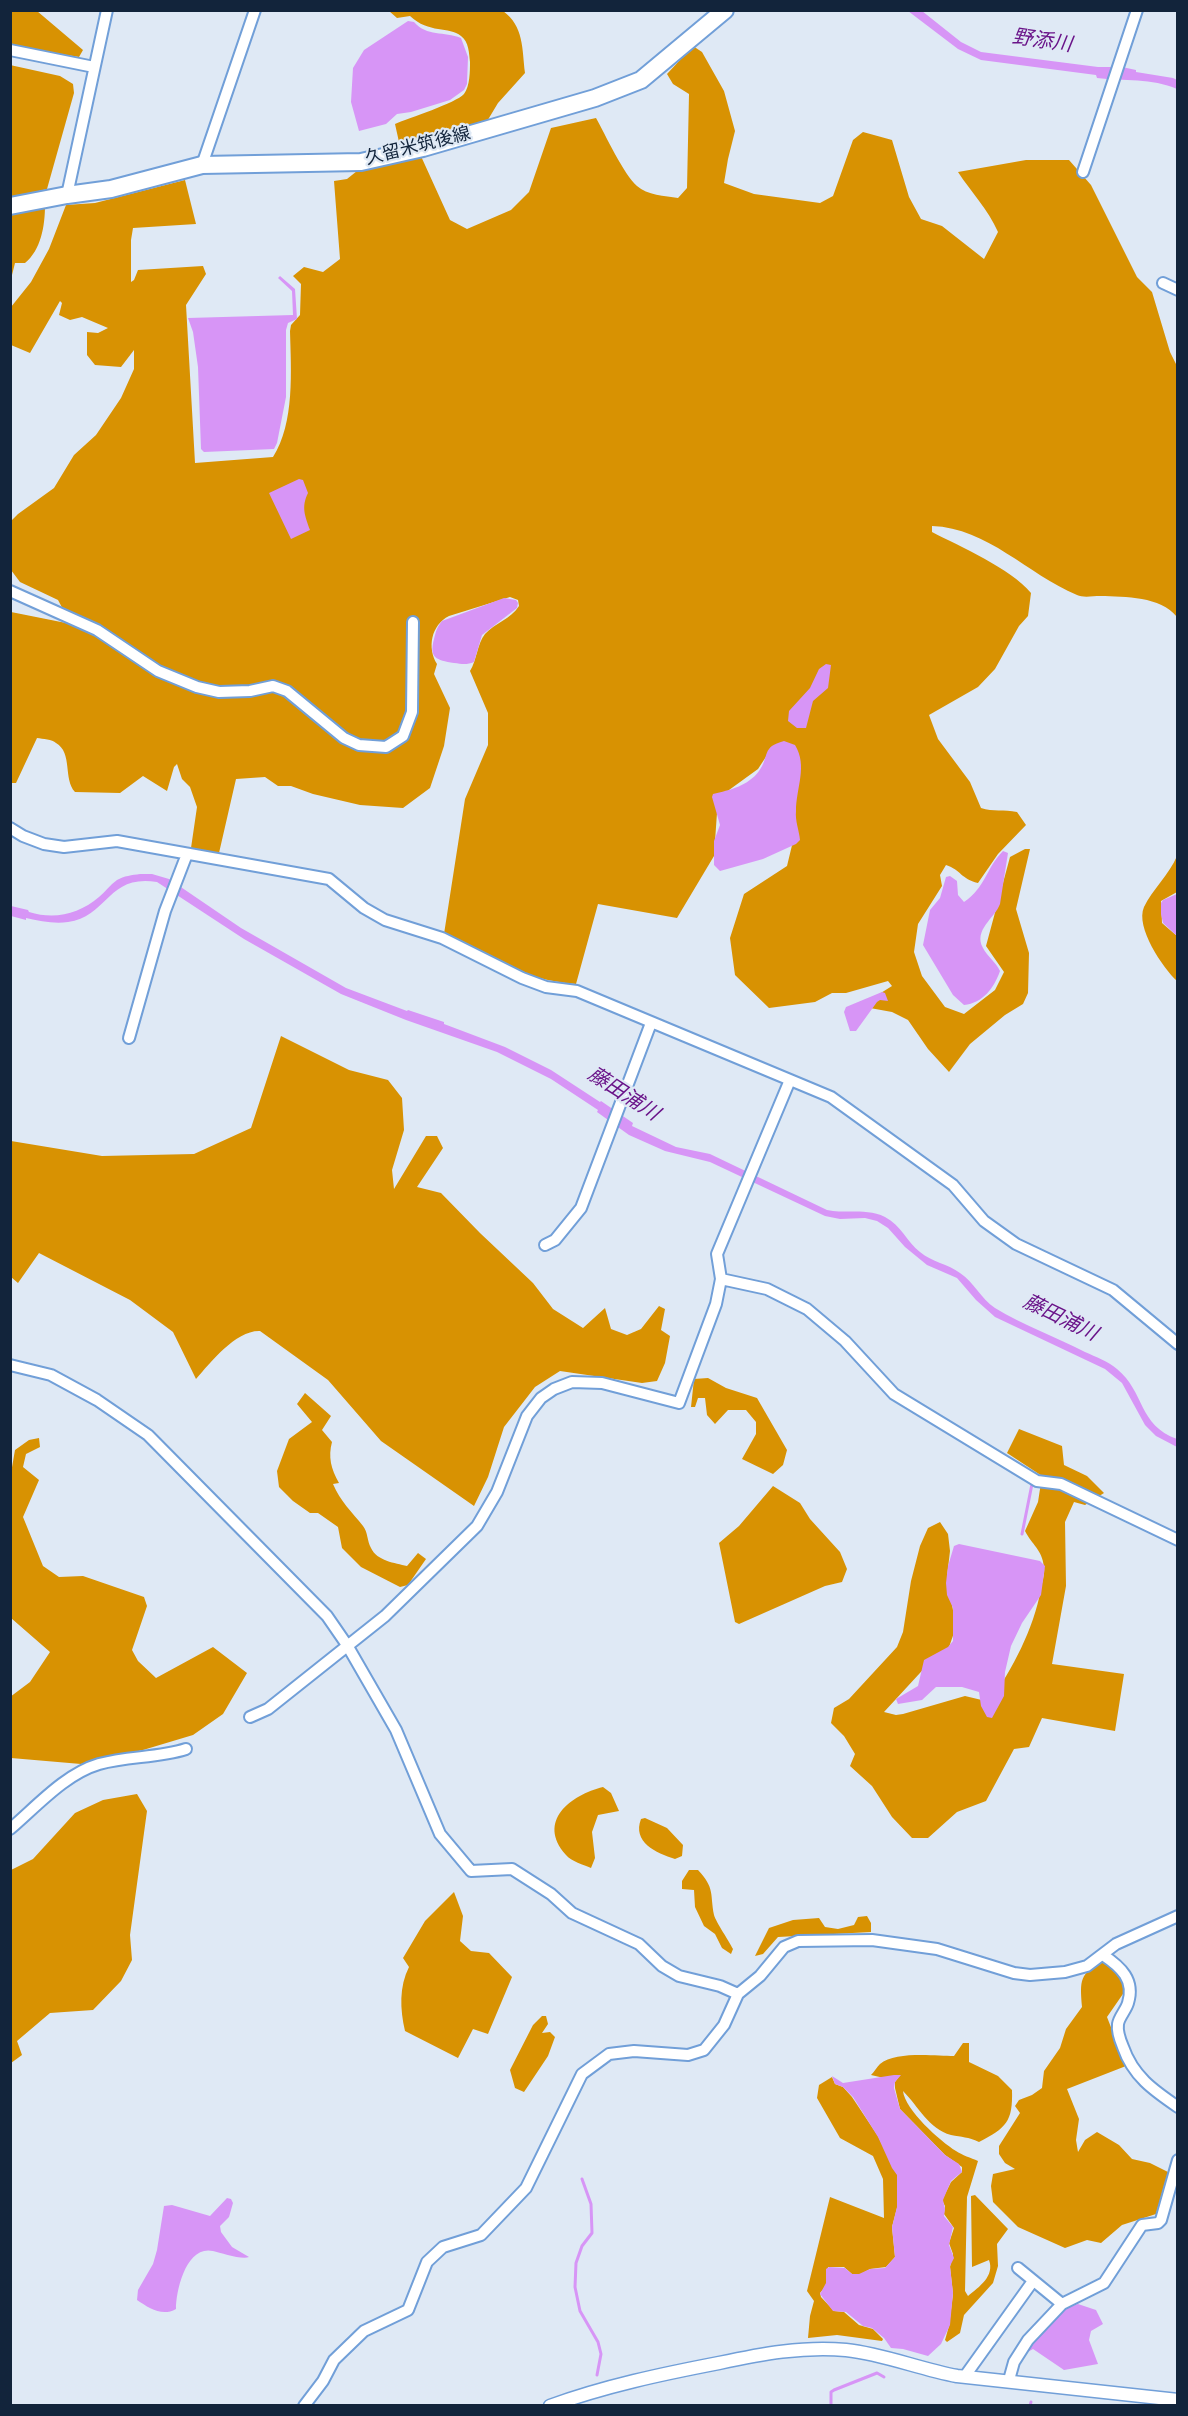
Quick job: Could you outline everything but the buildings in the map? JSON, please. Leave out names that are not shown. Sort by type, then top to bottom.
[{"type":"main road","name":"久留米筑後線","points":[[10,206],[111,189],[202,165],[361,162],[423,148],[595,98],[647,76],[725,10]]},
{"type":"street","points":[[67,195],[107,10]]},
{"type":"street","points":[[202,165],[255,10]]},
{"type":"street","points":[[1083,172],[1137,10]]},
{"type":"street","points":[[10,50],[94,67]]},
{"type":"street","points":[[1162,283],[1178,290]]},
{"type":"street","points":[[10,591],[97,630],[158,671],[197,687],[219,693],[250,691],[273,686],[287,691],[344,738],[358,745],[386,747],[403,736],[412,712],[413,622]]},
{"type":"street","points":[[10,828],[44,844],[64,847],[117,841],[329,879],[364,908],[385,920],[442,938],[504,970],[546,987],[577,991],[831,1097],[953,1185],[992,1227],[1016,1244],[1113,1290],[1178,1344]]},
{"type":"street","points":[[129,1038],[165,911],[187,854]]},
{"type":"street","points":[[545,1245],[555,1240],[580,1208],[651,1023]]},
{"type":"street","points":[[250,1717],[268,1709],[385,1616],[477,1526],[496,1491],[526,1416],[547,1393],[572,1382],[602,1383],[679,1404],[716,1304],[721,1279],[717,1254],[790,1080]]},
{"type":"street","points":[[721,1279],[767,1289],[807,1309],[845,1341],[894,1394],[1037,1480],[1061,1484],[1178,1540]]},
{"type":"street","points":[[10,1365],[51,1375],[98,1400],[148,1435],[327,1616],[347,1645],[396,1730],[440,1834],[471,1871],[512,1869],[551,1894],[572,1913],[639,1944],[662,1966],[679,1976],[720,1986],[738,1994]]},
{"type":"street","points":[[10,1829],[70,1778],[99,1764],[171,1754],[186,1749]]},
{"type":"street","points":[[304,2406],[323,2381],[334,2360],[364,2331],[408,2310],[427,2262],[443,2247],[481,2235],[526,2188],[582,2074],[609,2054],[633,2051],[688,2055],[705,2049],[724,2025],[738,1994],[760,1976],[784,1947],[798,1941],[872,1940],[937,1949],[1014,1973],[1030,1975],[1065,1972],[1087,1966],[1116,1944],[1178,1916]]},
{"type":"street","points":[[1103,1955],[1123,1970],[1129,1981],[1128,2005],[1118,2024],[1119,2038],[1126,2058],[1139,2077],[1178,2107]]},
{"type":"street","points":[[1009,2380],[1014,2362],[1028,2340],[1062,2304],[1104,2283],[1142,2225],[1158,2223],[1161,2220],[1178,2160]]},
{"type":"street","points":[[1018,2268],[1062,2304]]},
{"type":"street","points":[[965,2376],[1034,2281]]},
{"type":"street","points":[[550,2406],[667,2373],[778,2352],[816,2348],[871,2355],[925,2370],[965,2376],[1178,2400]]},
{"type":"shaded area","points":[[11,11],[37,11],[83,50],[79,57],[11,46]]},
{"type":"shaded area","points":[[389,11],[503,11],[515,24],[521,39],[525,73],[498,103],[486,123],[415,145],[399,142],[395,124],[442,106],[464,94],[469,83],[470,62],[467,44],[461,36],[451,31],[431,28],[410,16],[397,18]]},
{"type":"shaded area","points":[[908,11],[922,11],[961,42],[981,52],[1098,67],[1122,67],[1136,70],[1136,72],[1173,78],[1177,80],[1177,89],[1148,81],[1097,78],[1096,75],[981,60],[958,49]]},
{"type":"shaded area","points":[[408,21],[430,32],[461,38],[468,57],[467,84],[464,90],[450,100],[397,114],[386,124],[359,131],[351,102],[353,68],[364,50]]},
{"type":"shaded area","points":[[693,46],[702,52],[724,91],[735,131],[724,183],[754,194],[820,203],[833,196],[853,140],[863,132],[892,140],[909,197],[921,219],[942,226],[984,259],[998,232],[958,172],[1026,160],[1069,160],[1091,185],[1137,277],[1152,292],[1170,352],[1177,366],[1177,617],[1170,610],[1152,601],[1121,597],[1079,596],[1041,576],[989,543],[952,529],[932,526],[932,532],[971,551],[1011,575],[1031,593],[1028,616],[1019,626],[995,669],[978,687],[929,715],[938,739],[970,782],[981,808],[1017,812],[1026,825],[998,854],[978,883],[946,865],[940,875],[942,886],[918,924],[914,952],[922,976],[945,1007],[964,1014],[995,990],[1004,972],[986,946],[1010,857],[1025,849],[1030,849],[1016,909],[1029,953],[1028,993],[1023,1004],[1005,1015],[970,1044],[949,1072],[928,1049],[908,1020],[892,1012],[870,1008],[876,996],[892,986],[888,981],[846,993],[832,993],[815,1002],[769,1008],[735,975],[730,938],[744,894],[787,866],[794,837],[773,746],[758,769],[718,798],[714,856],[677,918],[598,904],[576,984],[556,982],[522,972],[444,934],[465,799],[488,745],[488,713],[470,671],[485,634],[519,606],[518,600],[510,597],[449,616],[438,625],[432,637],[432,651],[437,664],[434,674],[450,708],[444,746],[430,788],[403,808],[360,805],[313,794],[291,786],[278,786],[265,777],[236,779],[219,853],[191,848],[197,807],[190,787],[182,779],[177,764],[167,791],[143,776],[120,793],[75,792],[71,787],[66,759],[61,747],[52,741],[37,738],[16,783],[11,783],[11,612],[71,624],[58,600],[20,582],[11,570],[11,521],[54,488],[74,455],[96,435],[121,398],[134,369],[134,350],[121,367],[95,365],[87,355],[87,332],[98,333],[108,328],[82,317],[70,320],[59,315],[62,303],[60,301],[30,353],[11,345],[11,307],[31,282],[49,249],[66,205],[95,203],[185,180],[196,224],[133,228],[131,282],[138,270],[203,266],[206,274],[186,305],[195,463],[273,457],[285,428],[288,412],[291,379],[291,325],[300,315],[301,284],[293,276],[304,267],[323,272],[340,259],[334,181],[347,179],[357,171],[420,154],[450,220],[467,229],[511,210],[529,192],[551,128],[596,118],[621,164],[637,186],[651,193],[678,198],[687,188],[689,94],[673,84],[667,74]]},
{"type":"shaded area","points":[[10,65],[60,76],[73,84],[74,93],[47,189],[11,198]]},
{"type":"shaded area","points":[[45,205],[43,229],[35,251],[25,263],[15,263],[11,279],[11,215]]},
{"type":"shaded area","points":[[280,276],[295,289],[297,319],[288,323],[286,330],[286,397],[277,443],[274,449],[204,452],[201,449],[198,367],[193,332],[188,318],[293,315],[292,291],[278,278]]},
{"type":"shaded area","points":[[299,479],[303,480],[308,493],[304,507],[310,530],[291,539],[269,493]]},
{"type":"shaded area","points":[[504,598],[516,600],[517,608],[482,635],[474,662],[454,663],[435,657],[432,650],[437,629],[442,621]]},
{"type":"shaded area","points":[[826,664],[831,665],[828,688],[813,701],[806,728],[797,728],[788,721],[789,711],[810,688],[819,669]]},
{"type":"shaded area","points":[[784,741],[795,745],[801,761],[796,802],[800,840],[763,859],[720,871],[714,865],[714,841],[720,825],[713,794],[732,789],[750,780],[759,771],[769,749]]},
{"type":"shaded area","points":[[1003,851],[1008,853],[1000,904],[986,924],[981,936],[983,948],[1000,971],[987,994],[971,1004],[964,1005],[953,995],[923,945],[930,910],[940,898],[946,877],[950,876],[957,881],[958,895],[964,902],[982,884],[997,857]]},
{"type":"shaded area","points":[[1177,856],[1177,892],[1161,901],[1162,923],[1177,936],[1177,981],[1152,947],[1143,925],[1142,915],[1147,901],[1170,870]]},
{"type":"shaded area","points":[[140,874],[152,874],[169,879],[241,928],[346,988],[444,1022],[444,1024],[505,1047],[551,1070],[633,1123],[632,1126],[676,1147],[710,1154],[827,1210],[878,1214],[891,1220],[920,1252],[965,1277],[995,1308],[1113,1366],[1126,1378],[1155,1425],[1164,1433],[1177,1439],[1177,1447],[1156,1436],[1145,1425],[1122,1383],[1105,1369],[995,1317],[957,1278],[927,1265],[905,1247],[888,1228],[877,1221],[865,1218],[840,1219],[825,1216],[710,1162],[665,1151],[629,1135],[597,1112],[598,1110],[551,1079],[497,1052],[341,994],[244,939],[157,882],[141,881],[128,884],[92,912],[68,922],[26,918],[26,920],[11,916],[11,906],[39,914],[66,914],[91,903],[117,880]]},
{"type":"shaded area","points":[[1177,894],[1177,936],[1163,923],[1161,903]]},
{"type":"shaded area","points":[[882,992],[885,993],[888,1001],[877,1002],[856,1031],[850,1031],[844,1012],[846,1007]]},
{"type":"shaded area","points":[[281,1036],[349,1070],[388,1080],[402,1098],[404,1130],[392,1170],[394,1189],[426,1136],[437,1136],[443,1148],[417,1187],[441,1193],[533,1283],[553,1309],[583,1328],[605,1308],[611,1329],[627,1335],[641,1329],[659,1306],[665,1309],[661,1330],[670,1336],[665,1363],[657,1381],[642,1383],[560,1371],[535,1387],[504,1427],[488,1477],[474,1506],[381,1441],[328,1380],[260,1331],[251,1332],[233,1341],[196,1379],[173,1332],[130,1300],[39,1253],[18,1283],[11,1277],[11,1141],[102,1156],[194,1154],[251,1128]]},
{"type":"shaded area","points":[[708,1378],[726,1388],[757,1398],[787,1450],[783,1465],[773,1474],[742,1459],[756,1434],[756,1422],[746,1410],[728,1410],[715,1424],[707,1415],[705,1398],[698,1398],[695,1407],[691,1407],[694,1379]]},
{"type":"shaded area","points":[[305,1393],[331,1416],[322,1430],[332,1442],[331,1463],[339,1483],[333,1484],[343,1501],[365,1528],[374,1552],[387,1561],[407,1566],[418,1553],[426,1559],[408,1585],[400,1587],[361,1567],[342,1548],[338,1527],[318,1513],[310,1513],[279,1487],[277,1471],[289,1439],[312,1422],[297,1404]]},
{"type":"shaded area","points":[[1019,1429],[1062,1446],[1064,1465],[1087,1476],[1104,1493],[1085,1505],[1074,1502],[1065,1522],[1066,1586],[1052,1664],[1124,1674],[1115,1731],[1042,1718],[1029,1747],[1014,1749],[986,1801],[957,1812],[928,1838],[912,1838],[892,1817],[872,1786],[850,1766],[855,1754],[844,1736],[831,1723],[834,1708],[849,1699],[897,1647],[903,1632],[911,1581],[920,1546],[928,1528],[940,1522],[948,1534],[950,1551],[947,1577],[956,1627],[948,1650],[931,1661],[884,1712],[903,1714],[965,1696],[990,1702],[1007,1675],[1027,1634],[1033,1619],[1044,1572],[1039,1551],[1025,1531],[1038,1502],[1042,1476],[1007,1453]]},
{"type":"shaded area","points":[[39,1438],[40,1447],[26,1454],[23,1467],[39,1480],[23,1517],[43,1566],[59,1577],[83,1576],[144,1597],[147,1606],[132,1650],[138,1661],[156,1678],[213,1647],[247,1673],[223,1714],[193,1735],[143,1750],[81,1764],[11,1758],[10,1697],[30,1682],[50,1652],[11,1618],[11,1473],[15,1450],[29,1440]]},
{"type":"shaded area","points":[[773,1486],[800,1503],[810,1519],[840,1552],[847,1569],[842,1582],[825,1586],[739,1624],[735,1622],[719,1543],[739,1526]]},
{"type":"shaded area","points":[[959,1544],[1040,1561],[1045,1566],[1041,1595],[1022,1623],[1011,1646],[1005,1672],[1004,1696],[992,1718],[987,1717],[981,1706],[979,1692],[962,1687],[936,1687],[922,1700],[898,1704],[896,1699],[918,1686],[924,1660],[948,1647],[953,1641],[953,1608],[947,1595],[946,1583],[954,1546]]},
{"type":"shaded area","points":[[603,1787],[611,1793],[619,1811],[598,1815],[592,1832],[595,1858],[591,1868],[566,1855],[558,1843],[555,1831],[556,1821],[561,1811],[569,1803]]},
{"type":"shaded area","points":[[137,1794],[147,1811],[130,1935],[132,1960],[121,1981],[93,2010],[50,2013],[17,2041],[22,2055],[11,2063],[11,1870],[33,1859],[75,1813],[103,1800]]},
{"type":"shaded area","points":[[645,1818],[667,1828],[683,1845],[682,1856],[675,1859],[660,1853],[643,1840],[639,1827],[641,1819]]},
{"type":"shaded area","points":[[689,1870],[698,1870],[707,1882],[711,1891],[714,1915],[733,1949],[731,1954],[722,1948],[715,1934],[704,1926],[695,1907],[694,1890],[682,1889],[682,1881]]},
{"type":"shaded area","points":[[454,1892],[463,1916],[460,1941],[471,1951],[489,1953],[512,1977],[488,2034],[473,2029],[458,2058],[405,2031],[401,2006],[403,1982],[409,1967],[403,1958],[425,1921]]},
{"type":"shaded area","points":[[867,1916],[871,1923],[871,1932],[778,1937],[763,1954],[755,1956],[769,1928],[793,1920],[819,1918],[825,1927],[838,1929],[854,1925],[858,1917]]},
{"type":"shaded area","points":[[1104,1960],[1119,1971],[1125,1991],[1107,2017],[1126,2066],[1067,2089],[1079,2119],[1076,2140],[1078,2152],[1085,2140],[1097,2132],[1119,2145],[1132,2159],[1150,2163],[1168,2172],[1156,2214],[1122,2225],[1101,2243],[1087,2240],[1065,2248],[1018,2227],[993,2202],[991,2186],[993,2174],[1015,2169],[1005,2163],[999,2154],[999,2146],[1020,2113],[1015,2106],[1019,2100],[1042,2088],[1044,2071],[1060,2048],[1066,2029],[1082,2007],[1081,1984],[1083,1979],[1090,1969]]},
{"type":"shaded area","points":[[542,2016],[546,2016],[548,2024],[542,2033],[550,2032],[555,2037],[548,2056],[524,2092],[515,2088],[510,2070],[533,2025]]},
{"type":"shaded area","points":[[963,2043],[969,2043],[969,2062],[998,2076],[1012,2090],[1011,2110],[1002,2128],[979,2142],[951,2135],[936,2128],[903,2091],[905,2099],[916,2116],[933,2133],[956,2151],[978,2161],[967,2197],[965,2291],[968,2296],[985,2281],[990,2271],[989,2260],[972,2267],[971,2196],[975,2195],[1008,2229],[997,2244],[998,2266],[993,2283],[964,2315],[960,2333],[947,2342],[945,2340],[953,2294],[950,2267],[953,2254],[949,2243],[954,2228],[944,2214],[945,2206],[942,2200],[951,2182],[962,2172],[962,2167],[945,2155],[900,2109],[895,2082],[900,2075],[884,2078],[871,2075],[880,2064],[895,2057],[954,2056]]},
{"type":"shaded area","points":[[901,2075],[895,2082],[894,2088],[900,2109],[945,2155],[959,2164],[962,2172],[951,2181],[943,2200],[944,2216],[953,2227],[949,2245],[954,2258],[950,2266],[953,2293],[950,2325],[941,2344],[928,2356],[891,2348],[884,2338],[872,2328],[863,2326],[846,2312],[833,2311],[820,2294],[826,2283],[826,2269],[829,2267],[845,2268],[852,2274],[859,2274],[870,2269],[885,2268],[895,2257],[892,2227],[897,2207],[897,2175],[878,2137],[853,2097],[843,2087],[835,2084],[832,2076],[843,2083]]},
{"type":"shaded area","points":[[832,2077],[835,2084],[843,2087],[852,2097],[878,2136],[897,2174],[897,2208],[892,2227],[895,2257],[886,2267],[870,2269],[861,2274],[852,2274],[844,2267],[828,2267],[826,2286],[820,2293],[834,2311],[844,2312],[859,2325],[873,2329],[883,2339],[882,2341],[837,2335],[808,2338],[814,2301],[807,2291],[830,2197],[884,2218],[883,2179],[873,2156],[840,2138],[817,2098],[819,2085]]},
{"type":"shaded area","points":[[227,2198],[233,2203],[229,2217],[220,2226],[221,2232],[232,2247],[249,2257],[237,2257],[213,2251],[204,2251],[196,2255],[184,2271],[176,2309],[171,2311],[161,2312],[137,2300],[138,2290],[153,2264],[164,2206],[172,2205],[210,2216]]},
{"type":"shaded area","points":[[1078,2304],[1096,2310],[1103,2324],[1091,2331],[1089,2340],[1098,2364],[1064,2370],[1033,2349],[1026,2353],[1035,2338],[1048,2324],[1070,2307]]},
{"type":"waterway","points":[[1022,1534],[1032,1484]]},
{"type":"waterway","points":[[582,2179],[591,2204],[592,2233],[582,2246],[576,2263],[575,2287],[580,2311],[598,2342],[601,2354],[597,2375]]},
{"type":"waterway","points":[[831,2406],[831,2392],[834,2390],[877,2373],[884,2377]]},
{"type":"waterway","points":[[1030,2406],[1031,2402]]},
{"type":"water label","name":"野添川","points":[[1042,42]]},
{"type":"water label","name":"藤田浦川","points":[[623,1095]]},
{"type":"water label","name":"藤田浦川","points":[[1060,1319]]}]
